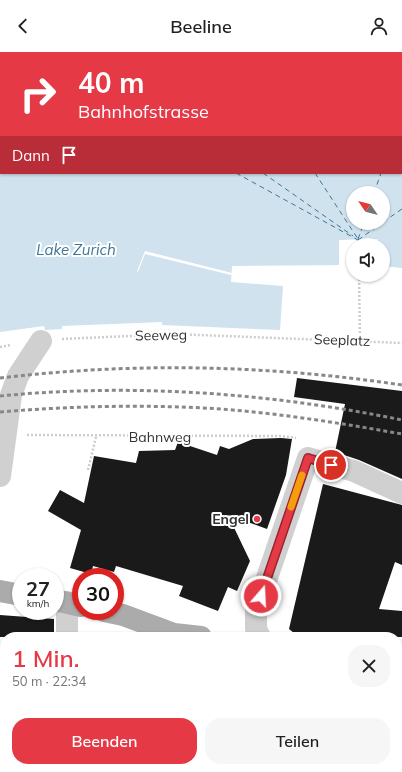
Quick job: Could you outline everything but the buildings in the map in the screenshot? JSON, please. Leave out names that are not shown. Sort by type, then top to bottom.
[{"type":"main road","points":[[0,591],[12,593]]},
{"type":"main road","points":[[124,617],[167,632]]},
{"type":"street","points":[[0,476],[11,395],[18,376],[42,340]]},
{"type":"street","points":[[258,632],[256,629],[256,610],[308,458],[354,471],[402,493]]},
{"type":"street","points":[[67,632],[68,603]]},
{"type":"path","points":[[359,282],[360,340]]},
{"type":"path","name":"Seeweg","points":[[42,340],[174,334],[282,337]]},
{"type":"path","name":"Seeplatz","points":[[282,337],[402,343]]},
{"type":"path","name":"Bahnweg","points":[[5,433],[96,437],[281,436],[299,439],[308,458]]},
{"type":"path","points":[[88,470],[96,437]]},
{"type":"water","name":"Lake Zurich","points":[[0,174],[402,174],[402,268],[390,267],[390,238],[346,238],[346,265],[232,266],[231,282],[283,286],[280,330],[162,325],[162,322],[62,326],[62,329],[45,330],[44,326],[0,332]]},
{"type":"pier","points":[[339,240],[346,240],[346,267],[339,267]]},
{"type":"pier","points":[[145,251],[232,273],[231,275],[145,254],[138,272],[137,271]]},
{"type":"ferry route","points":[[238,174],[354,238]]},
{"type":"ferry route","points":[[264,174],[353,236]]},
{"type":"ferry route","points":[[316,174],[357,238]]},
{"type":"ferry route","points":[[376,186],[381,174]]},
{"type":"ferry route","points":[[390,217],[402,209]]},
{"type":"ferry route","points":[[358,238],[361,230]]},
{"type":"ferry route","points":[[361,238],[372,230]]},
{"type":"railway","points":[[0,378],[101,370],[201,368],[302,373],[402,385]]},
{"type":"railway","points":[[0,396],[100,390],[202,393],[303,403],[402,420]]},
{"type":"railway","points":[[0,412],[112,406],[207,408],[291,416],[402,434]]},
{"type":"slow traffic","points":[[291,507],[302,475]]},
{"type":"place","name":"Engel","points":[[257,519]]},
{"type":"route","points":[[261,596],[308,458],[331,465]]}]
